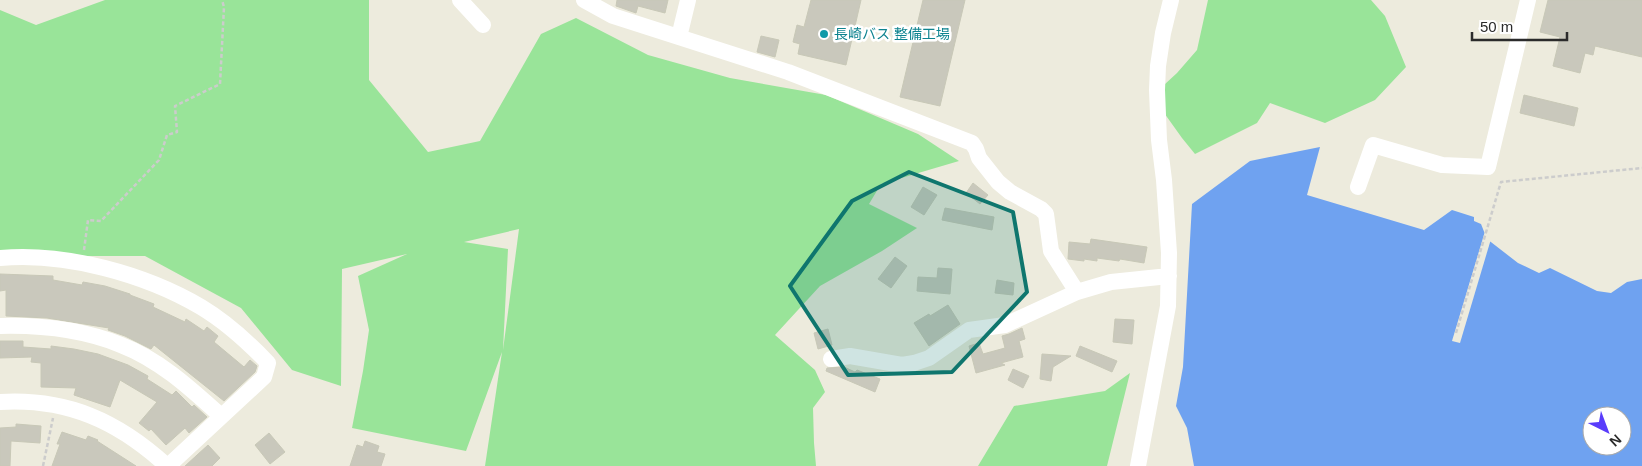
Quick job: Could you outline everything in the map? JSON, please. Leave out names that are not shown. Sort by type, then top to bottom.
[{"type":"street","points":[[460,0],[483,25]]},
{"type":"street","points":[[584,0],[614,16],[788,72],[972,143],[978,158],[998,182],[1010,192],[1041,209],[1046,214],[1051,250],[1077,292]]},
{"type":"street","points":[[679,37],[688,0]]},
{"type":"street","points":[[1138,466],[1168,306],[1168,245],[1164,180],[1159,140],[1157,90],[1162,42],[1172,0]]},
{"type":"street","points":[[1358,187],[1373,145],[1442,165],[1488,167],[1528,0]]},
{"type":"street","points":[[0,258],[58,259],[111,270],[137,278],[200,307],[251,344],[268,363],[264,377],[167,466],[130,435],[89,415],[60,406],[23,402],[0,402]]},
{"type":"street","points":[[831,359],[850,356],[902,365],[929,358],[969,330],[1005,325],[1077,292],[1111,282],[1169,276]]},
{"type":"street","points":[[0,326],[56,329],[121,345],[144,356],[179,379],[221,416]]},
{"type":"path","points":[[82,264],[88,220],[101,221],[159,160],[167,135],[177,132],[175,106],[220,84],[224,7],[222,0]]},
{"type":"path","points":[[1456,333],[1501,182],[1642,168]]},
{"type":"path","points":[[43,466],[53,414]]},
{"type":"highlighted area","points":[[909,172],[1013,212],[1027,292],[952,372],[848,375],[790,286],[852,201]]},
{"type":"green space","points":[[105,0],[369,0],[369,80],[428,152],[480,141],[541,34],[576,18],[648,55],[730,78],[826,95],[918,134],[959,161],[881,184],[869,204],[917,228],[882,251],[820,286],[775,335],[815,370],[825,392],[813,408],[816,466],[485,466],[502,352],[466,451],[352,428],[369,330],[358,276],[407,254],[342,269],[341,386],[292,370],[241,308],[145,256],[0,256],[0,10],[36,25]],"holes":[[[519,229],[503,350],[508,249],[464,242]]]},
{"type":"green space","points":[[1208,0],[1371,0],[1385,16],[1406,67],[1375,100],[1325,123],[1270,103],[1257,123],[1195,154],[1152,96],[1177,73],[1197,50]]},
{"type":"green space","points":[[1130,373],[1107,466],[978,466],[1014,406],[1105,391]]},
{"type":"water","points":[[1320,147],[1307,195],[1424,230],[1452,210],[1474,217],[1474,221],[1481,224],[1487,239],[1518,263],[1539,273],[1550,268],[1597,291],[1611,293],[1627,282],[1642,279],[1642,466],[1194,466],[1187,428],[1176,406],[1183,367],[1192,204],[1250,161]]},
{"type":"pier","points":[[1486,228],[1491,239],[1460,343],[1452,341]]},
{"type":"building","points":[[617,0],[668,0],[665,13],[638,6],[636,13],[616,6]]},
{"type":"building","name":"長崎バス 整備工場","points":[[811,0],[861,0],[846,65],[798,54],[800,44],[793,42],[797,25],[804,27]]},
{"type":"building","points":[[923,0],[965,0],[940,106],[900,97]]},
{"type":"building","points":[[1548,0],[1642,0],[1642,57],[1595,46],[1593,55],[1585,53],[1580,73],[1553,66],[1560,37],[1540,32]]},
{"type":"building","points":[[761,36],[779,40],[775,57],[757,52]]},
{"type":"building","points":[[1524,95],[1578,108],[1574,126],[1520,113]]},
{"type":"building","points":[[973,183],[988,195],[980,204],[966,193]]},
{"type":"building","points":[[923,187],[937,195],[924,215],[911,207]]},
{"type":"building","points":[[945,208],[994,217],[992,230],[942,220]]},
{"type":"building","points":[[1091,239],[1147,247],[1144,263],[1120,259],[1119,261],[1097,258],[1097,261],[1084,259],[1084,261],[1068,259],[1069,242],[1090,244]]},
{"type":"building","points":[[895,257],[907,266],[891,288],[878,279]]},
{"type":"building","points":[[938,268],[952,269],[950,294],[917,291],[918,277],[937,278]]},
{"type":"building","points":[[0,274],[53,276],[53,280],[82,285],[83,282],[105,286],[130,294],[154,304],[153,307],[185,322],[186,319],[204,331],[207,327],[218,336],[214,342],[244,367],[250,360],[257,366],[255,372],[224,401],[154,345],[151,349],[108,330],[109,328],[47,318],[6,316],[6,290],[0,291]]},
{"type":"building","points":[[997,280],[1014,283],[1013,295],[995,293]]},
{"type":"building","points":[[948,305],[960,324],[929,346],[914,323]]},
{"type":"building","points":[[1115,319],[1134,320],[1132,344],[1113,342]]},
{"type":"building","points":[[1022,328],[1025,339],[1019,341],[1023,357],[1001,363],[1005,365],[976,373],[969,346],[979,343],[983,354],[1005,348],[1002,336]]},
{"type":"building","points":[[828,329],[832,345],[818,349],[814,333]]},
{"type":"building","points":[[0,341],[23,341],[23,347],[51,349],[51,346],[74,349],[98,354],[128,365],[148,376],[147,379],[172,395],[176,391],[192,407],[194,405],[207,417],[189,433],[185,428],[166,445],[151,429],[149,431],[139,423],[157,402],[120,380],[110,407],[74,395],[76,388],[41,387],[41,363],[31,362],[32,357],[0,358]]},
{"type":"building","points":[[1080,346],[1117,361],[1112,372],[1076,356]]},
{"type":"building","points":[[1042,354],[1071,356],[1053,367],[1051,381],[1040,379]]},
{"type":"building","points":[[844,367],[880,379],[875,392],[826,371],[827,368]]},
{"type":"building","points":[[1013,369],[1029,376],[1023,388],[1008,380]]},
{"type":"building","points":[[16,424],[41,426],[40,443],[11,441],[10,466],[0,466],[0,428],[16,427]]},
{"type":"building","points":[[62,432],[86,440],[88,436],[98,440],[136,466],[52,466]]},
{"type":"building","points":[[269,433],[285,452],[270,464],[255,445]]},
{"type":"building","points":[[365,441],[379,446],[377,452],[385,454],[381,466],[350,466],[357,445],[363,447]]},
{"type":"building","points":[[208,445],[220,458],[212,466],[185,466]]},
{"type":"place","name":"長崎バス 整備工場","points":[[824,34]]}]
